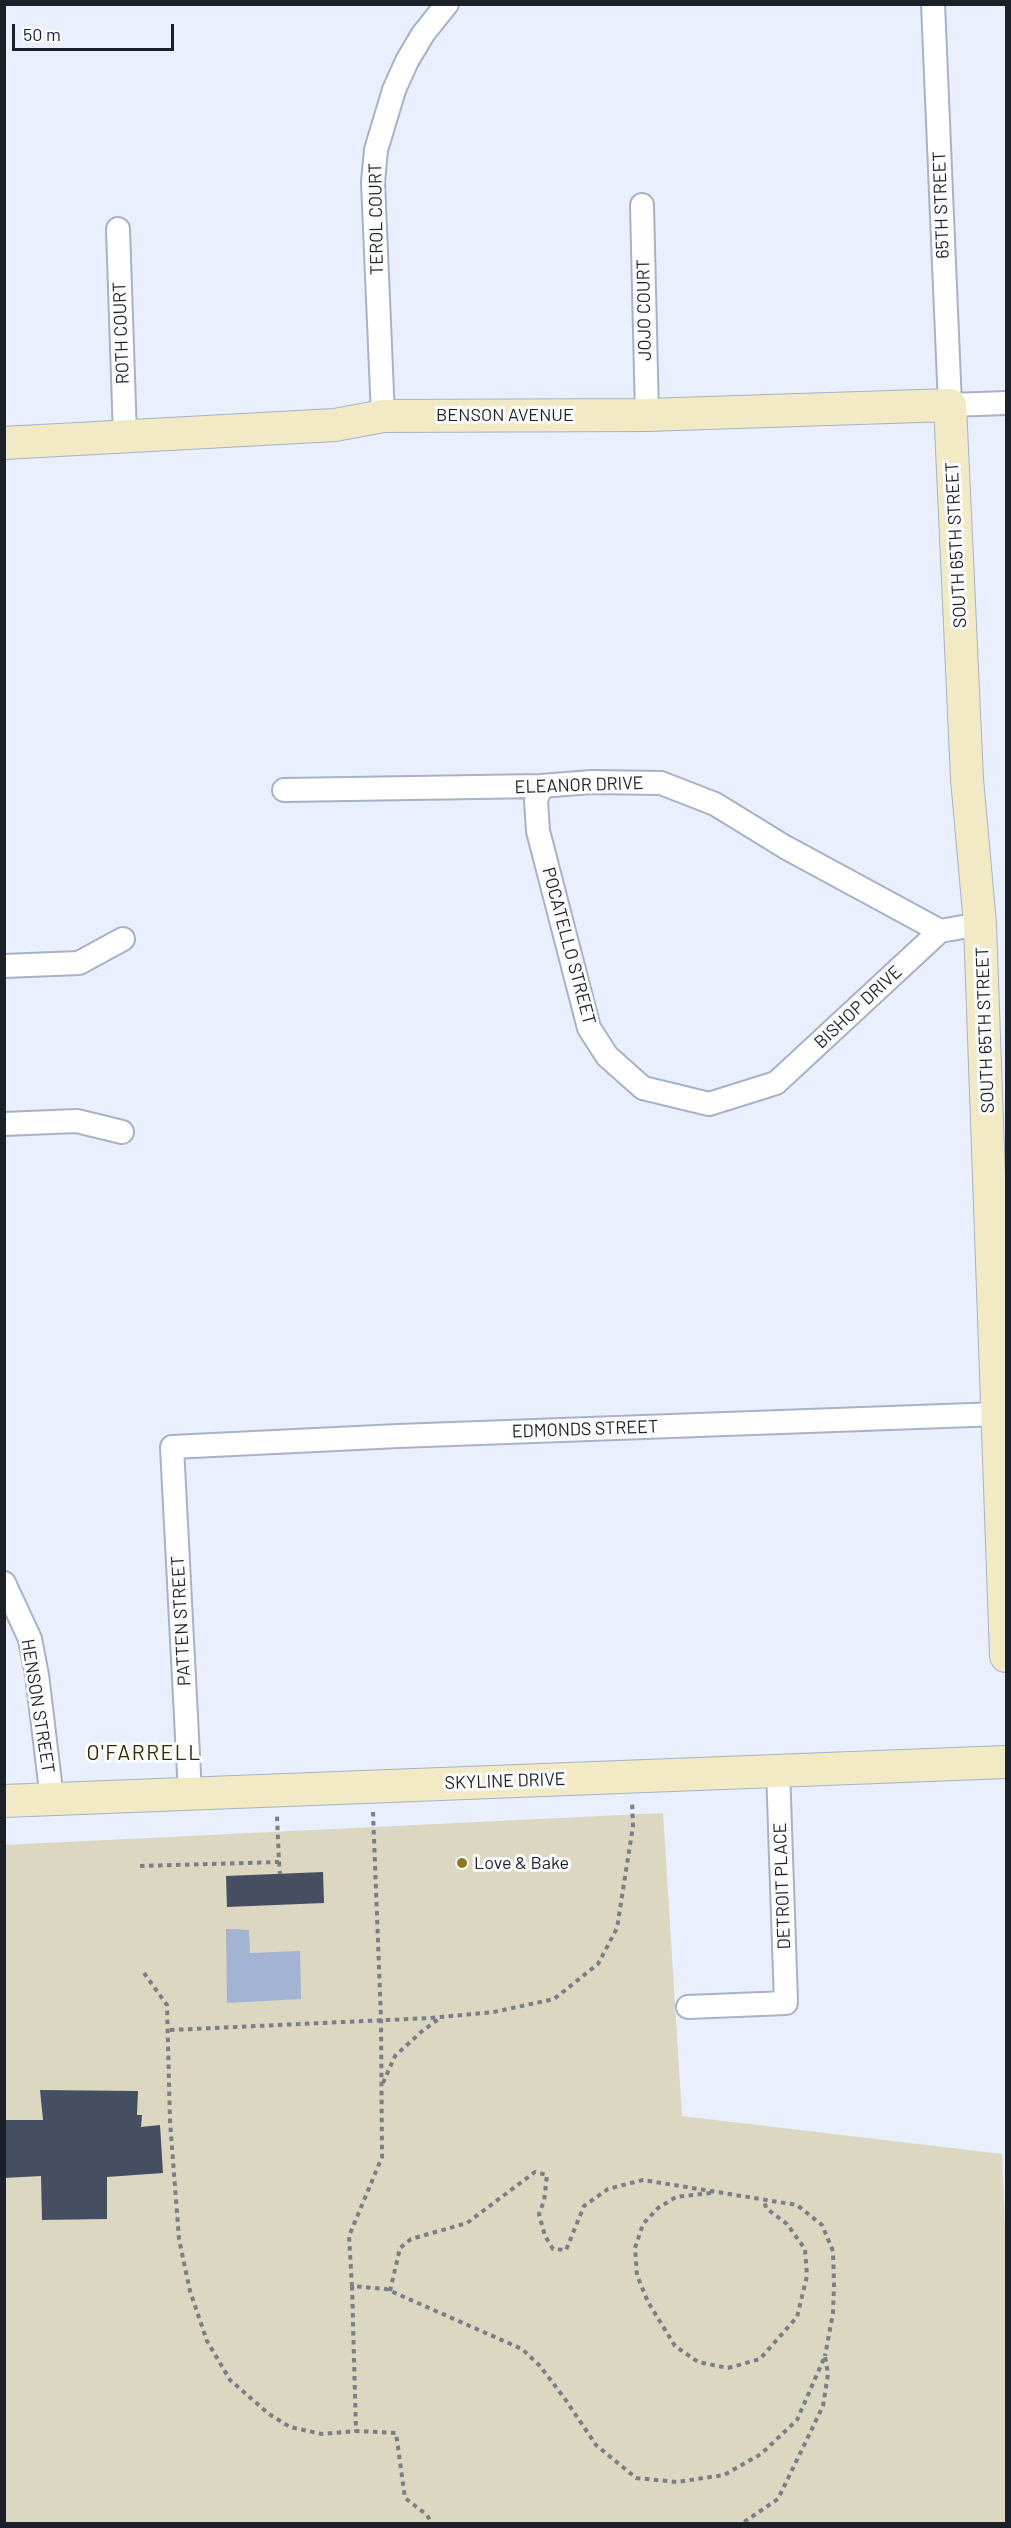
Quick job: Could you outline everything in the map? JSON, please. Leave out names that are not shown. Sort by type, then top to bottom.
[{"type":"street","name":"TEROL COURT","points":[[382,416],[373,182],[376,150],[390,100],[407,61],[423,34],[447,4]]},
{"type":"street","name":"65TH STREET","points":[[933,4],[950,405]]},
{"type":"street","name":"JOJO COURT","points":[[642,206],[647,415]]},
{"type":"street","name":"ROTH COURT","points":[[118,229],[125,436]]},
{"type":"street","name":"BENSON AVENUE","points":[[4,443],[334,425],[382,416],[647,415],[1006,403]]},
{"type":"street","name":"SOUTH 65TH STREET","points":[[950,405],[967,779],[980,924],[990,1146],[1006,1656]]},
{"type":"street","name":"ELEANOR DRIVE","points":[[284,790],[541,786],[592,782],[661,783],[715,804],[785,847],[940,931]]},
{"type":"street","name":"POCATELLO STREET","points":[[541,786],[536,801],[538,831],[589,1028],[608,1056],[642,1088],[709,1104],[776,1083]]},
{"type":"street","points":[[940,931],[980,924]]},
{"type":"street","name":"BISHOP DRIVE","points":[[776,1083],[940,931]]},
{"type":"street","points":[[4,966],[79,963],[123,939]]},
{"type":"street","points":[[990,1146],[1000,1102],[1006,1090]]},
{"type":"street","points":[[4,1124],[77,1121],[122,1132]]},
{"type":"street","name":"EDMONDS STREET","points":[[172,1447],[999,1414]]},
{"type":"street","name":"PATTEN STREET","points":[[172,1447],[190,1794]]},
{"type":"street","name":"HENSON STREET","points":[[4,1583],[30,1639],[37,1676],[52,1799]]},
{"type":"street","name":"SKYLINE DRIVE","points":[[4,1801],[778,1769],[1006,1762]]},
{"type":"street","name":"DETROIT PLACE","points":[[688,2007],[786,2003],[778,1769]]},
{"type":"path","points":[[170,2030],[442,2017],[494,2012],[554,1999],[598,1964],[617,1928],[633,1826],[630,1776]]},
{"type":"path","points":[[356,2432],[349,2236],[382,2157],[381,2019],[372,1786]]},
{"type":"path","points":[[276,1790],[280,1874]]},
{"type":"path","points":[[140,1866],[279,1862]]},
{"type":"path","points":[[144,1972],[167,2005],[170,2030],[170,2121],[179,2239],[190,2291],[207,2341],[230,2380],[269,2414],[290,2427],[322,2434],[396,2433],[405,2498],[428,2515],[432,2523]]},
{"type":"path","points":[[382,2086],[395,2056],[421,2032],[442,2017]]},
{"type":"path","points":[[352,2286],[390,2291],[522,2349],[540,2366],[596,2445],[636,2478],[677,2482],[724,2475],[761,2454],[797,2420],[825,2356],[833,2313],[833,2251],[822,2225],[797,2205],[643,2180],[608,2189],[584,2206],[566,2250],[552,2249],[545,2236],[539,2214],[544,2201],[547,2175],[535,2172],[467,2223],[411,2239],[400,2248],[390,2291]]},
{"type":"path","points":[[714,2192],[676,2197],[658,2208],[643,2224],[635,2248],[638,2275],[648,2302],[675,2346],[698,2362],[728,2368],[760,2360],[797,2317],[807,2276],[805,2249],[788,2224],[766,2208],[764,2199]]},
{"type":"path","points":[[741,2523],[778,2499],[823,2406],[828,2374],[825,2356]]},
{"type":"shaded area","points":[[663,1813],[682,2116],[1002,2154],[1006,2249],[1006,2523],[5,2523],[4,1845]]},
{"type":"water","points":[[226,1929],[249,1930],[250,1953],[300,1951],[301,1999],[227,2003]]},
{"type":"building","points":[[323,1872],[324,1903],[227,1907],[226,1876]]},
{"type":"building","points":[[40,2090],[138,2091],[137,2115],[142,2115],[141,2127],[160,2125],[163,2173],[107,2177],[107,2219],[42,2220],[41,2176],[4,2178],[4,2120],[43,2120]]},
{"type":"place","name":"Love & Bake","points":[[462,1863]]},
{"type":"district","name":"O'FARRELL","points":[[144,1753]]}]
